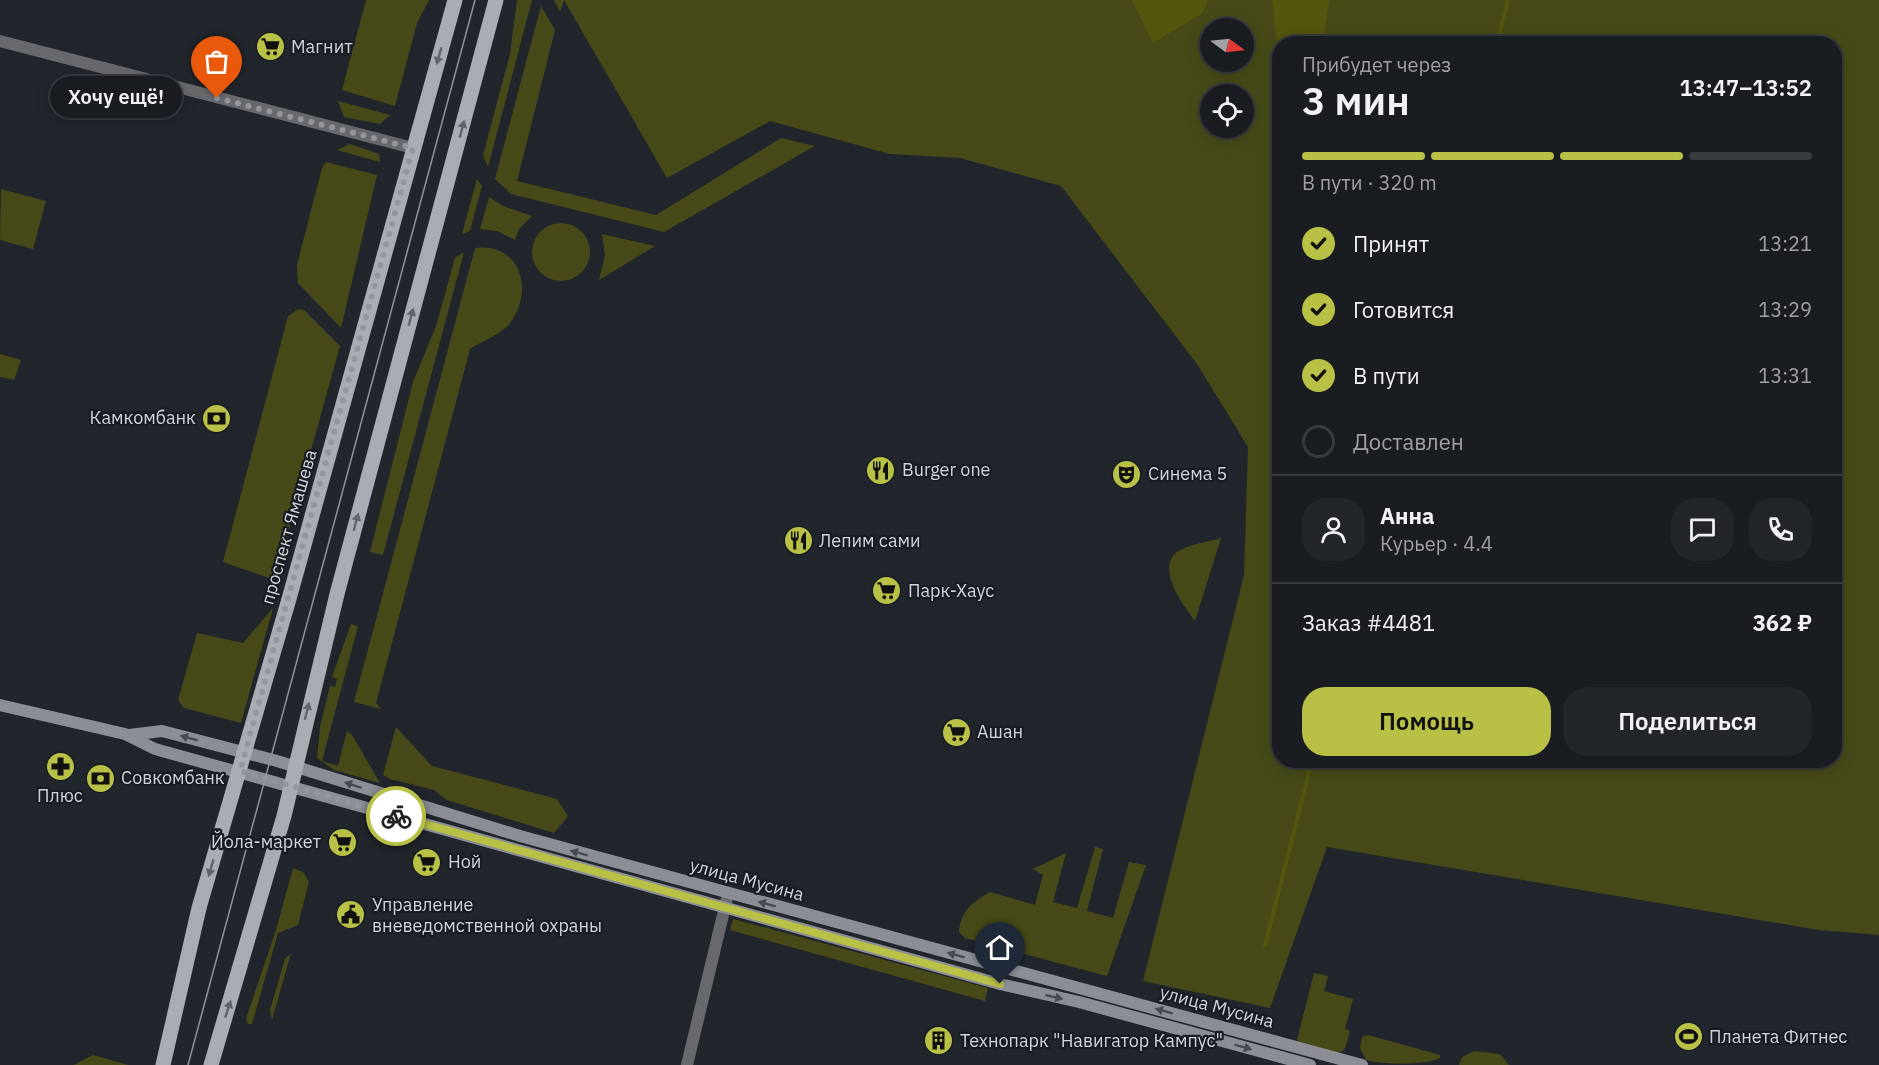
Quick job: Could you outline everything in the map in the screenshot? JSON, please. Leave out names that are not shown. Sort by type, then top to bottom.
[{"type":"main road","name":"проспект Ямашева","points":[[163,1065],[200,908],[455,0]]},
{"type":"main road","points":[[211,1065],[247,951],[339,583],[496,0]]},
{"type":"street","points":[[0,41],[413,148]]},
{"type":"street","name":"улица Мусина","points":[[0,705],[125,734],[155,749],[290,786],[1362,1065]]},
{"type":"street","name":"улица Мусина","points":[[125,734],[156,730],[245,753],[1000,984],[1079,1002],[1310,1065]]},
{"type":"street","points":[[687,1065],[727,900]]},
{"type":"green space","points":[[366,0],[429,0],[417,23],[395,106],[342,90]]},
{"type":"green space","points":[[517,0],[532,0],[488,167],[483,155],[510,54]]},
{"type":"green space","points":[[554,0],[564,0],[560,12]]},
{"type":"green space","points":[[564,0],[1879,0],[1879,935],[1819,930],[1327,847],[1270,1008],[1143,981],[1244,575],[1248,447],[1197,364],[1061,186],[960,158],[890,154],[770,121],[667,178]]},
{"type":"green space","points":[[541,6],[555,30],[517,181],[656,215],[781,138],[815,146],[664,232],[511,194],[495,179]]},
{"type":"green space","points":[[338,101],[390,115],[380,124],[344,117]]},
{"type":"green space","points":[[350,144],[379,154],[380,162],[337,150]]},
{"type":"green space","points":[[326,162],[377,175],[341,328],[298,283],[297,265],[322,168]]},
{"type":"green space","points":[[477,179],[482,186],[470,231],[462,234]]},
{"type":"green space","points":[[1,189],[46,201],[33,249],[0,240]]},
{"type":"green space","points":[[489,197],[503,206],[532,216],[519,229],[515,240],[497,231],[480,229]]},
{"type":"green space","points":[[561,223],[572,225],[585,236],[590,252],[588,263],[577,276],[561,281],[550,279],[537,268],[532,252],[534,241],[545,228]]},
{"type":"green space","points":[[602,234],[655,246],[599,280],[605,255]]},
{"type":"green space","points":[[475,248],[490,248],[503,253],[512,260],[519,271],[522,283],[521,297],[518,310],[510,323],[497,334],[470,349],[376,703],[381,709],[354,702]]},
{"type":"green space","points":[[464,252],[383,555],[370,552],[413,382],[436,326],[455,258]]},
{"type":"green space","points":[[298,309],[304,310],[340,346],[275,580],[223,562],[288,316]]},
{"type":"green space","points":[[0,354],[21,360],[14,380],[0,377]]},
{"type":"green space","points":[[1221,538],[1195,621],[1173,586],[1169,566],[1172,557],[1180,550]]},
{"type":"green space","points":[[273,608],[241,723],[184,708],[178,700],[197,633],[243,643]]},
{"type":"green space","points":[[351,624],[358,626],[322,761],[338,766],[347,731],[352,735],[380,783],[334,770],[317,758],[320,727],[330,686],[335,687],[337,679],[332,677]]},
{"type":"green space","points":[[396,727],[432,766],[557,799],[568,816],[554,833],[447,800],[434,790],[390,779],[383,775]]},
{"type":"green space","points":[[1095,847],[1103,849],[1087,911],[1113,918],[1129,862],[1146,865],[1107,976],[965,938],[959,932],[962,918],[968,908],[990,892],[1035,905],[1043,875],[1033,869],[1066,853],[1053,902],[1077,908]]},
{"type":"green space","points":[[293,868],[303,872],[309,882],[298,925],[278,933],[252,1024],[248,1024],[246,1019],[276,930]]},
{"type":"green space","points":[[733,919],[988,988],[985,1001],[730,930]]},
{"type":"green space","points":[[291,953],[272,1020],[270,1010],[285,959]]},
{"type":"green space","points":[[1314,973],[1328,976],[1324,991],[1353,999],[1345,1029],[1350,1031],[1345,1048],[1340,1052],[1320,1050],[1297,1040]]},
{"type":"green space","points":[[1368,1035],[1440,1055],[1440,1058],[1404,1064],[1366,1060],[1360,1048],[1362,1037]]},
{"type":"green space","points":[[1474,1051],[1500,1054],[1509,1065],[1459,1065],[1462,1057]]},
{"type":"green space","points":[[93,1055],[128,1065],[74,1065]]},
{"type":"shaded area","points":[[1132,0],[1208,0],[1203,13],[1153,43]]},
{"type":"shaded area","points":[[1272,0],[1329,0],[1324,36],[1276,36]]},
{"type":"waterway","points":[[1499,36],[1508,0]]},
{"type":"waterway","points":[[1265,945],[1310,768]]},
{"type":"tram line","points":[[188,1065],[475,0]]},
{"type":"way so far","points":[[217,98],[413,148],[240,771],[396,816]]},
{"type":"place","name":"Магнит","points":[[270,47]]},
{"type":"place","name":"Хочу ещё!","points":[[217,98]]},
{"type":"place","name":"Камкомбанк","points":[[217,418]]},
{"type":"place","name":"Burger one","points":[[881,470]]},
{"type":"place","name":"Синема 5","points":[[1127,474]]},
{"type":"place","name":"Лепим сами","points":[[798,541]]},
{"type":"place","name":"Парк-Хаус","points":[[887,591]]},
{"type":"place","name":"Ашан","points":[[956,732]]},
{"type":"place","name":"Плюс","points":[[60,767]]},
{"type":"place","name":"Совкомбанк","points":[[100,778]]},
{"type":"place","name":"Йола-маркет","points":[[342,842]]},
{"type":"place","name":"Ной","points":[[427,862]]},
{"type":"place","name":"Управление вневедомственной охраны","points":[[351,915]]},
{"type":"place","name":"Планета Фитнес","points":[[1688,1037]]},
{"type":"place","name":"Технопарк \"Навигатор Кампус\"","points":[[939,1041]]},
{"type":"route","points":[[396,816],[1000,984]]}]
